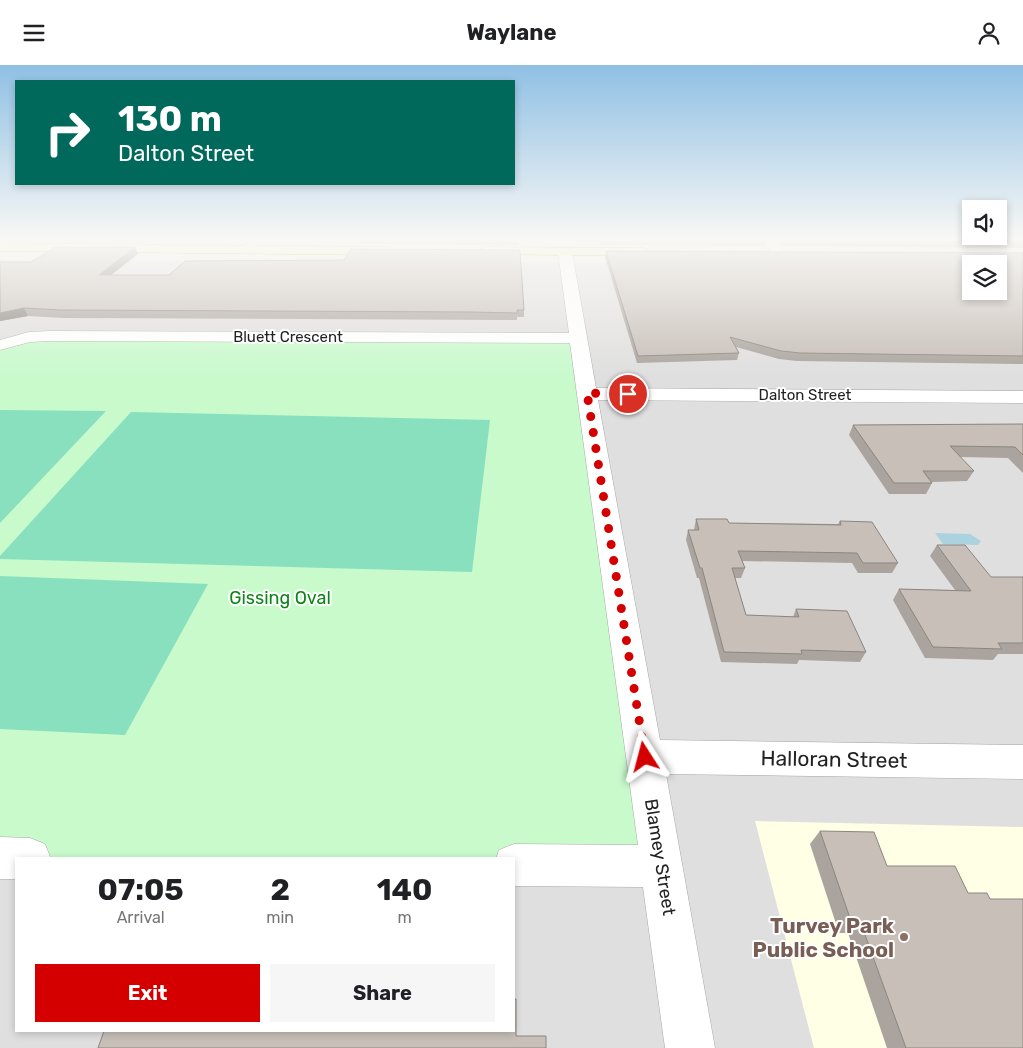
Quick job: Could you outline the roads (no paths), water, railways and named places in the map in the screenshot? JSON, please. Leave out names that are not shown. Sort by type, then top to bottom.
[{"type":"street","name":"Blamey Street","points":[[570,284],[690,1048]]},
{"type":"street","name":"Bluett Crescent","points":[[0,345],[29,337],[50,336],[578,338]]},
{"type":"street","name":"Dalton Street","points":[[587,393],[1023,397]]},
{"type":"street","name":"Halloran Street","points":[[645,757],[1023,762]]},
{"type":"street","points":[[0,858],[15,858]]},
{"type":"street","points":[[515,865],[661,866]]},
{"type":"water","points":[[935,533],[970,534],[981,541],[978,545],[943,544]]},
{"type":"place","name":"Turvey Park Public School","points":[[904,937]]},
{"type":"park label","name":"Gissing Oval","points":[[280,598]]}]
